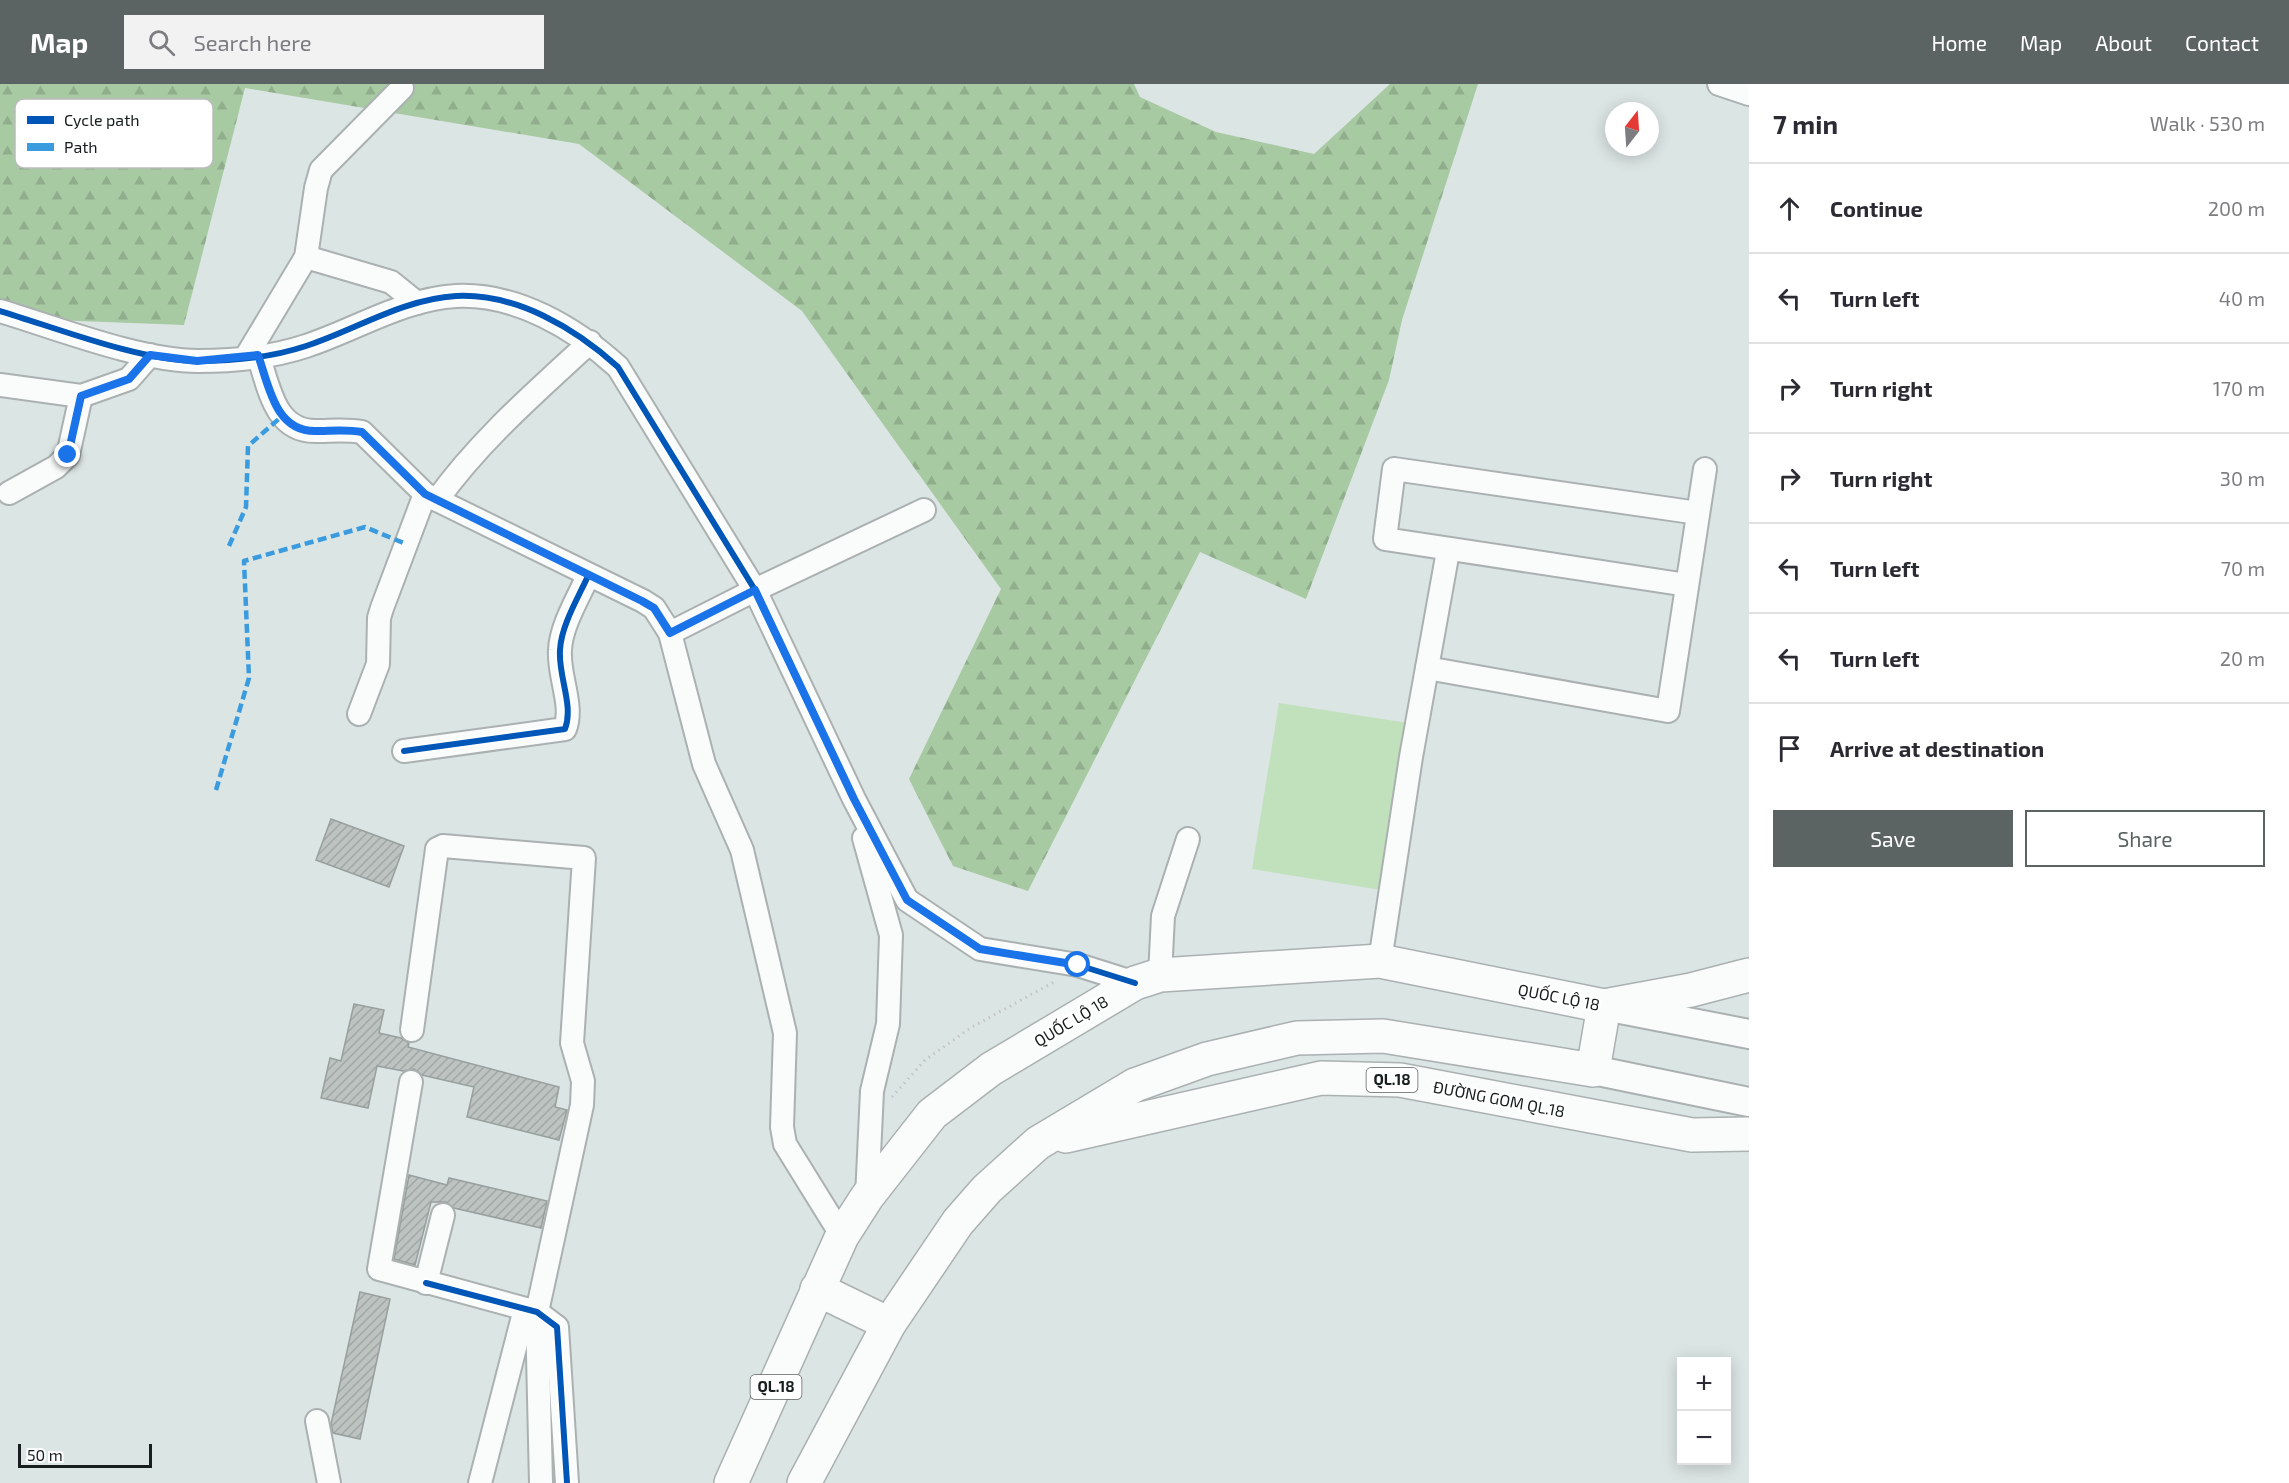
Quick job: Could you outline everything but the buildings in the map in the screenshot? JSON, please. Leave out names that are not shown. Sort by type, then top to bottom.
[{"type":"highway","name":"QUỐC LỘ 18","points":[[731,1483],[772,1396],[816,1289],[842,1236],[867,1197],[932,1114],[991,1069],[1148,979],[1380,961],[1604,1006]]},
{"type":"highway","points":[[1593,1070],[1604,1006],[1691,990],[1749,975]]},
{"type":"highway","name":"QL.18","points":[[804,1483],[889,1324],[958,1222],[987,1189],[1038,1143],[1135,1084],[1207,1059],[1297,1038],[1383,1036],[1593,1070]]},
{"type":"highway","name":"ĐƯỜNG GOM QL.18","points":[[1038,1143],[1321,1078],[1400,1080],[1692,1135],[1749,1134]]},
{"type":"highway","points":[[816,1289],[889,1324]]},
{"type":"main road","name":"QUỐC LỘ 18","points":[[1604,1006],[1749,1034]]},
{"type":"main road","name":"QL.18","points":[[1593,1070],[1749,1102]]},
{"type":"street","points":[[1719,84],[1749,94]]},
{"type":"street","points":[[252,356],[306,257],[316,188],[321,170],[402,88]]},
{"type":"street","points":[[306,257],[391,282],[417,303]]},
{"type":"street","points":[[0,311],[150,355],[197,361],[252,356],[304,347],[417,303],[456,296],[495,299],[543,315],[591,342],[618,367],[755,590],[854,799],[907,900],[980,949],[1148,979],[1163,916],[1188,839]]},
{"type":"street","points":[[359,714],[378,664],[379,618],[382,608],[431,497],[480,446],[591,342]]},
{"type":"street","points":[[0,385],[81,396],[129,379],[150,355]]},
{"type":"street","points":[[252,356],[281,417],[289,424],[312,431],[362,432],[431,497],[654,608],[670,633],[704,764],[742,850],[783,1022],[786,1055],[782,1127],[785,1144],[842,1236]]},
{"type":"street","points":[[9,493],[56,467],[68,455],[81,396]]},
{"type":"street","points":[[1427,668],[1668,711],[1705,469]]},
{"type":"street","points":[[1687,585],[1448,551],[1385,539],[1394,470],[1698,513]]},
{"type":"street","points":[[670,633],[924,510]]},
{"type":"street","points":[[1380,961],[1448,551]]},
{"type":"street","points":[[404,751],[565,729],[568,716],[560,650],[562,638],[588,576]]},
{"type":"street","points":[[854,799],[891,935],[888,1024],[872,1091],[867,1197]]},
{"type":"street","points":[[412,1030],[437,849],[443,846],[584,858],[572,1043],[583,1081],[582,1105],[531,1310],[480,1483]]},
{"type":"street","points":[[411,1082],[378,1266],[381,1272],[531,1310],[557,1327],[567,1483]]},
{"type":"street","points":[[426,1283],[443,1215]]},
{"type":"street","points":[[531,1310],[541,1483]]},
{"type":"street","points":[[317,1421],[329,1483]]},
{"type":"path","points":[[885,1105],[925,1060],[972,1027],[1056,981]]},
{"type":"green space","points":[[0,84],[1134,84],[1140,97],[1216,132],[1314,154],[1390,84],[1478,84],[1402,320],[1389,380],[1306,599],[1200,552],[1028,891],[953,866],[909,779],[1001,589],[802,311],[579,144],[245,88],[184,325],[0,318]]},
{"type":"green space","points":[[1279,703],[1408,723],[1381,890],[1252,869]]},
{"type":"marked path","points":[[229,546],[246,507],[248,446],[281,417]]},
{"type":"marked path","points":[[216,790],[249,678],[244,561],[365,527],[406,544]]},
{"type":"cycle path","points":[[0,311],[125,350],[175,360],[198,361],[252,358],[293,350],[398,309],[436,298],[456,296],[501,300],[522,307],[564,327],[618,367],[755,590],[854,799],[907,900],[980,949],[1078,965],[1135,983]]},
{"type":"cycle path","points":[[404,751],[565,729],[568,710],[561,670],[561,641],[563,631],[588,576]]},
{"type":"cycle path","points":[[426,1283],[537,1312],[557,1327],[567,1483]]},
{"type":"route","points":[[68,455],[81,396],[129,379],[150,355],[197,361],[258,355],[281,417],[289,424],[312,431],[362,432],[372,439],[425,494],[642,601],[654,608],[670,633],[755,590],[854,799],[907,900],[980,949],[1078,965]]}]
